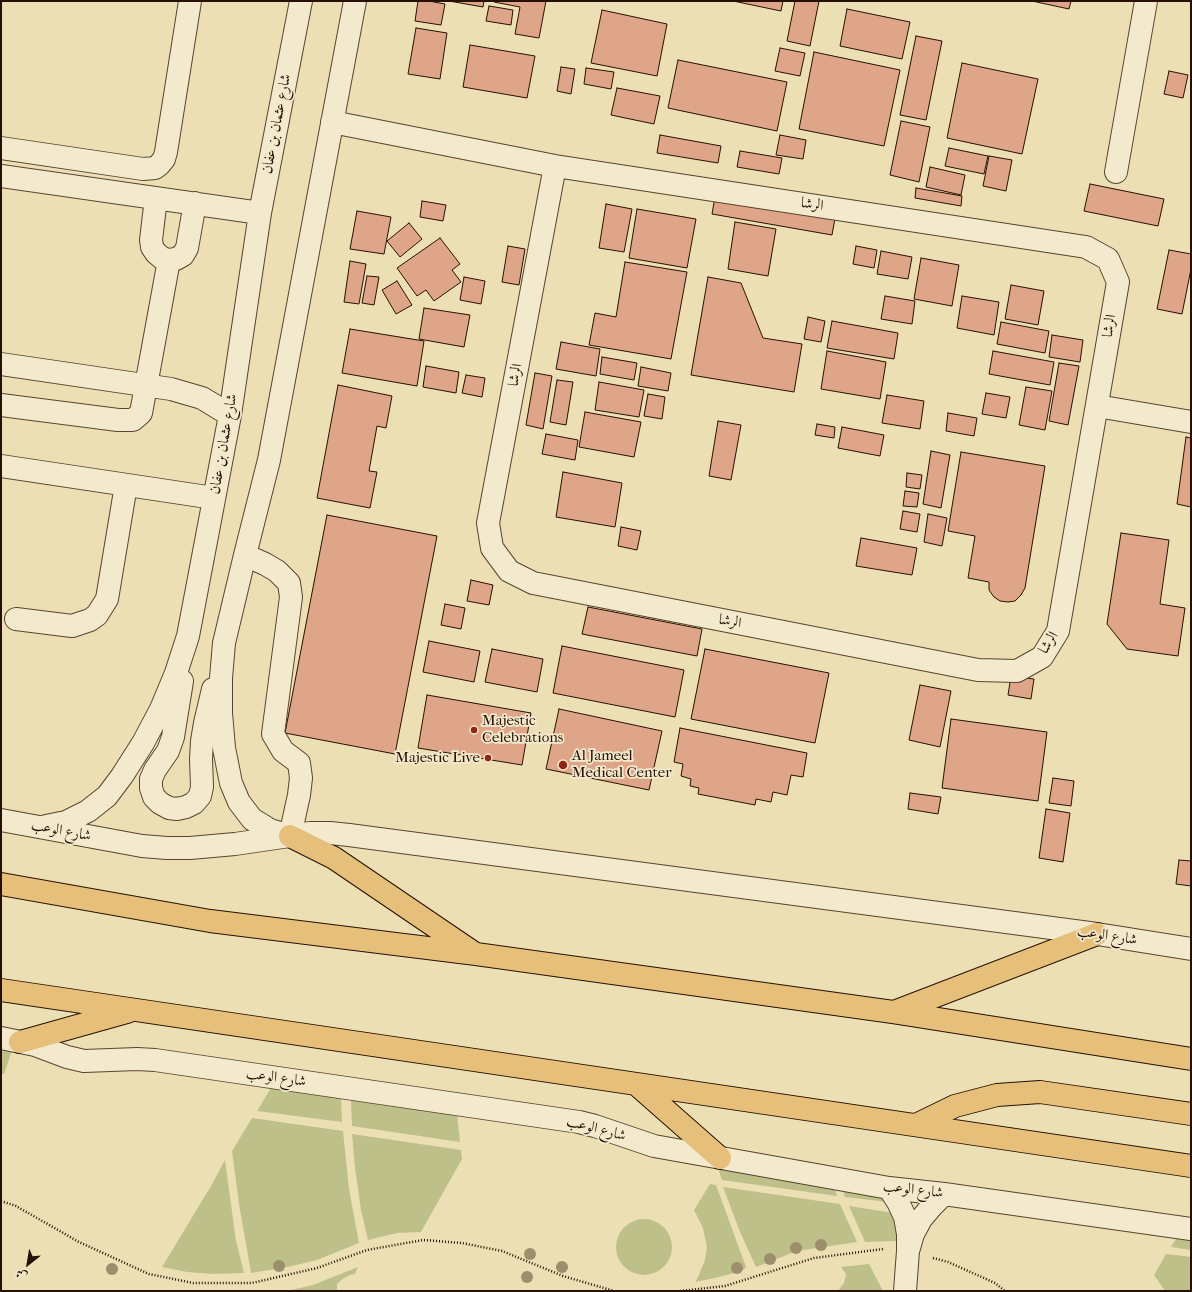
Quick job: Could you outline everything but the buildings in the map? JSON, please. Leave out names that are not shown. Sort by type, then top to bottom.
[{"type":"main road","points":[[290,836],[334,858],[476,954]]},
{"type":"main road","points":[[1,884],[210,921],[476,954],[893,1012],[1191,1059]]},
{"type":"main road","points":[[893,1012],[1096,934]]},
{"type":"main road","points":[[1,990],[1191,1166]]},
{"type":"main road","points":[[11,1040],[135,1010]]},
{"type":"main road","points":[[636,1084],[720,1158]]},
{"type":"main road","points":[[916,1125],[955,1106],[997,1095],[1040,1092],[1191,1114]]},
{"type":"street","points":[[1,148],[143,169],[154,168],[159,165],[164,159],[166,152],[190,1]]},
{"type":"street","name":"شارع عثمان بن عفان","points":[[42,828],[66,822],[88,811],[107,796],[143,743],[161,709],[176,673],[188,636],[230,414],[260,213],[301,1]]},
{"type":"street","points":[[188,636],[173,737],[168,751],[155,770],[151,779],[151,788],[154,796],[160,803],[168,808],[178,809],[194,803],[200,796],[202,787],[201,759],[205,723],[269,460],[355,1]]},
{"type":"street","points":[[1116,172],[1146,1]]},
{"type":"street","name":"الرشا","points":[[332,122],[555,166],[1086,247],[1108,259],[1118,282],[1058,631],[1042,657],[1017,671],[978,670],[533,583],[509,571],[492,548],[488,523],[555,166]]},
{"type":"street","points":[[1,176],[260,213]]},
{"type":"street","points":[[156,198],[151,240],[152,247],[162,258],[169,260],[176,259],[183,255],[187,248],[195,204]]},
{"type":"street","points":[[1,405],[118,420],[133,420],[141,413],[169,260]]},
{"type":"street","points":[[1,364],[187,392],[202,398],[230,414]]},
{"type":"street","points":[[1096,406],[1191,422]]},
{"type":"street","points":[[1,466],[214,498]]},
{"type":"street","points":[[16,619],[72,626],[90,620],[97,615],[107,599],[126,485]]},
{"type":"street","points":[[224,643],[221,678],[221,713],[224,748],[231,783],[239,802],[252,819],[270,830],[290,836],[301,778],[299,763],[283,751],[273,734],[291,597],[290,583],[277,571],[245,555]]},
{"type":"street","name":"شارع الوعب","points":[[1,820],[142,846],[166,848],[212,846],[317,833],[349,835],[1096,934],[1191,949]]},
{"type":"street","name":"شارع الوعب","points":[[11,1040],[51,1051],[67,1058],[84,1061],[137,1059],[155,1060],[579,1122],[602,1128],[654,1146],[889,1188],[944,1194],[1191,1229]]},
{"type":"street","points":[[889,1188],[905,1217],[908,1234],[905,1291]]},
{"type":"street","points":[[908,1251],[913,1234],[921,1219],[944,1194]]},
{"type":"path","points":[[1,1201],[16,1206],[79,1242],[149,1274],[193,1282],[252,1283],[317,1268],[367,1250],[424,1240],[462,1244],[502,1251],[563,1276],[614,1291]]},
{"type":"path","points":[[680,1291],[725,1286],[814,1258],[880,1249],[908,1251],[948,1262],[995,1283],[1005,1291]]},
{"type":"green space","points":[[1,1048],[12,1050],[4,1074],[1,1074]]},
{"type":"green space","points":[[271,1088],[341,1098],[342,1122],[257,1111]]},
{"type":"green space","points":[[351,1100],[457,1114],[460,1142],[352,1126]]},
{"type":"green space","points":[[252,1118],[343,1131],[349,1189],[359,1243],[317,1260],[288,1267],[251,1273],[239,1204],[232,1151]]},
{"type":"green space","points":[[352,1134],[461,1150],[462,1159],[421,1232],[397,1233],[368,1240],[361,1210]]},
{"type":"green space","points":[[728,1155],[832,1179],[837,1196],[722,1180],[719,1171]]},
{"type":"green space","points":[[225,1160],[236,1241],[244,1273],[213,1274],[187,1272],[162,1267],[211,1186]]},
{"type":"green space","points":[[839,1177],[896,1203],[845,1197]]},
{"type":"green space","points":[[710,1184],[716,1185],[746,1267],[742,1271],[695,1282],[705,1260],[707,1247],[703,1228],[694,1210]]},
{"type":"green space","points":[[723,1187],[840,1204],[857,1242],[797,1251],[756,1267],[740,1232]]},
{"type":"green space","points":[[849,1206],[900,1214],[896,1241],[865,1242]]},
{"type":"green space","points":[[1191,1215],[1191,1250],[1171,1247]]},
{"type":"green space","points":[[639,1219],[649,1219],[664,1227],[670,1236],[672,1247],[670,1258],[664,1267],[649,1275],[639,1275],[628,1270],[621,1263],[616,1252],[616,1242],[621,1231],[628,1224]]},
{"type":"green space","points":[[1166,1254],[1191,1257],[1191,1291],[1165,1291],[1154,1275]]},
{"type":"green space","points":[[869,1264],[883,1291],[838,1291],[844,1283],[846,1274],[841,1267]]},
{"type":"green space","points":[[358,1267],[355,1274],[344,1278],[337,1284],[337,1291],[287,1291],[313,1285]]},
{"type":"place","name":"Majestic Celebrations","points":[[474,730]]},
{"type":"place","name":"Majestic Live","points":[[488,758]]},
{"type":"place","name":"Al Jameel Medical Center","points":[[563,765]]}]
